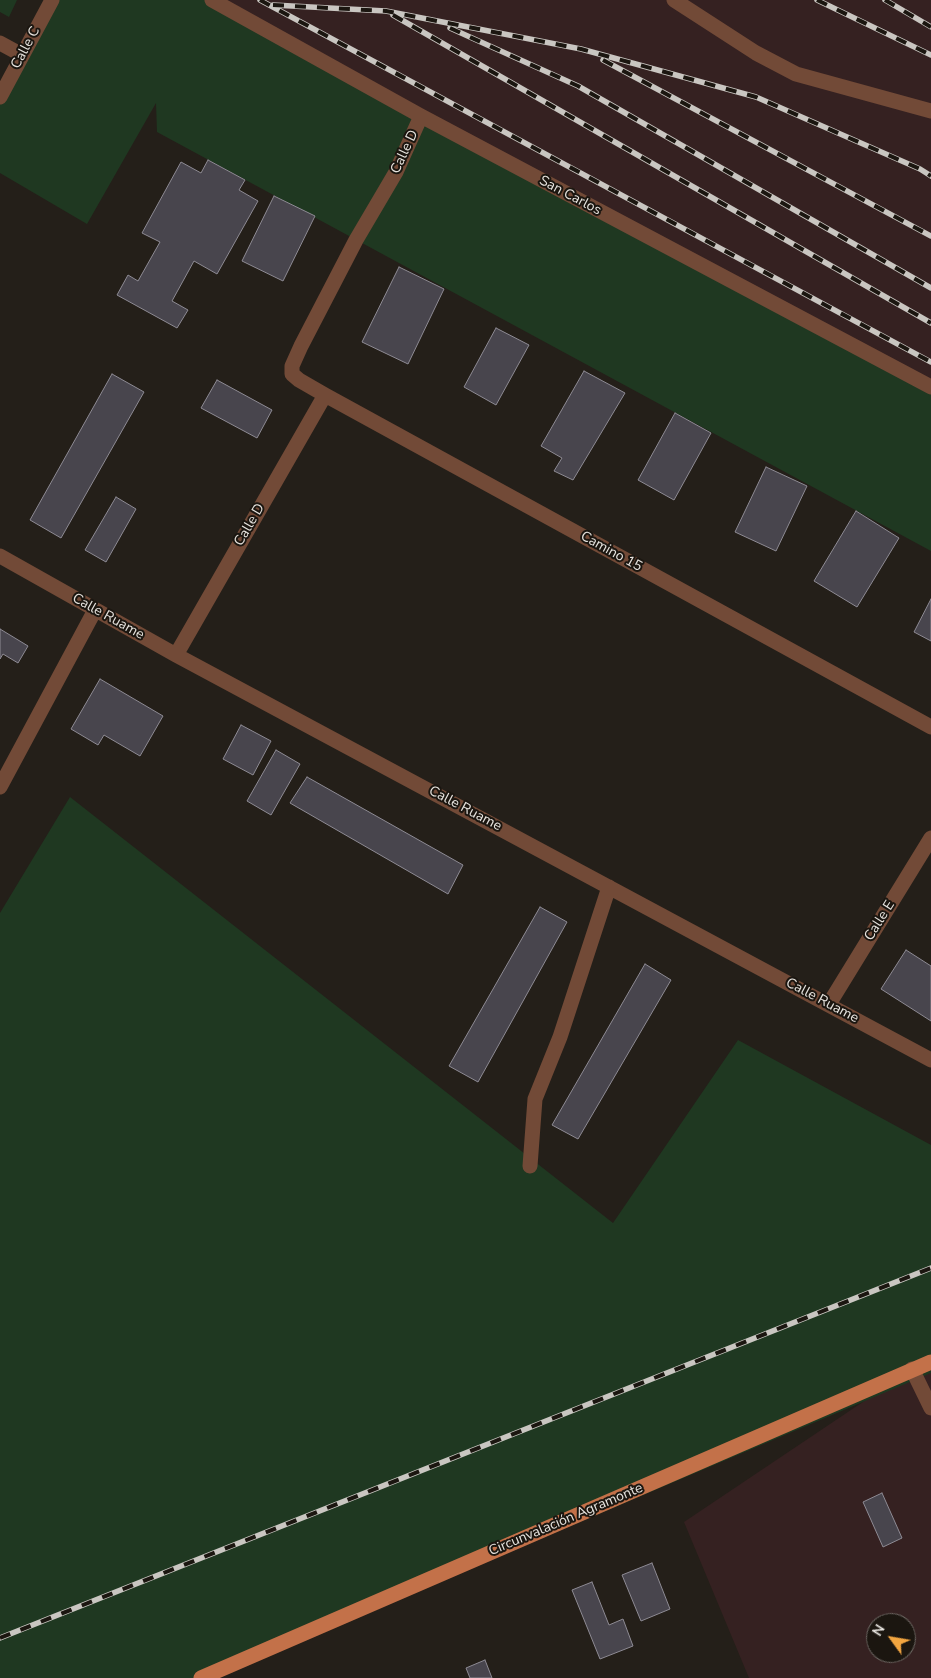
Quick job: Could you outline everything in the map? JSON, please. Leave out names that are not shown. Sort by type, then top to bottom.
[{"type":"main road","name":"Circunvalación Agramonte","points":[[201,1678],[931,1362]]},
{"type":"street","name":"Calle C","points":[[0,97],[52,0]]},
{"type":"street","name":"San Carlos","points":[[212,0],[421,116],[931,387]]},
{"type":"street","points":[[674,0],[756,53],[796,74],[931,111]]},
{"type":"street","points":[[0,43],[22,55]]},
{"type":"street","name":"Calle D","points":[[292,374],[292,366],[301,346],[356,240],[396,172],[421,116]]},
{"type":"street","name":"Camino 15","points":[[292,374],[325,395],[931,727]]},
{"type":"street","name":"Calle D","points":[[176,654],[325,395]]},
{"type":"street","name":"Calle Ruame","points":[[0,556],[176,654],[931,1060]]},
{"type":"street","points":[[0,787],[95,610]]},
{"type":"street","name":"Calle E","points":[[829,1004],[931,838]]},
{"type":"street","points":[[530,1166],[535,1099],[560,1037],[609,887]]},
{"type":"street","points":[[912,1369],[931,1408]]},
{"type":"shaded area","points":[[211,0],[931,0],[931,387]]},
{"type":"shaded area","points":[[931,1365],[931,1678],[749,1678],[684,1522],[912,1369]]},
{"type":"green space","points":[[0,0],[17,0],[9,17],[0,12]]},
{"type":"green space","points":[[52,0],[212,0],[931,387],[931,551],[157,132],[156,103],[87,224],[0,173],[0,97]]},
{"type":"green space","points":[[70,797],[613,1223],[738,1040],[931,1145],[931,1373],[212,1678],[0,1678],[0,913]]},
{"type":"building","points":[[208,160],[245,180],[239,190],[258,201],[217,274],[194,261],[172,301],[188,310],[177,328],[117,295],[128,275],[138,281],[160,242],[142,233],[181,162],[201,173]]},
{"type":"building","points":[[274,196],[315,216],[283,281],[242,261]]},
{"type":"building","points":[[399,267],[444,289],[408,364],[362,342]]},
{"type":"building","points":[[496,328],[529,345],[496,405],[464,387]]},
{"type":"building","points":[[584,371],[625,393],[573,480],[554,471],[562,458],[541,446]]},
{"type":"building","points":[[112,374],[144,392],[61,538],[30,520]]},
{"type":"building","points":[[217,380],[272,410],[257,438],[201,408]]},
{"type":"building","points":[[675,413],[711,433],[674,500],[638,480]]},
{"type":"building","points":[[766,467],[807,486],[776,551],[735,532]]},
{"type":"building","points":[[116,497],[136,509],[106,562],[85,550]]},
{"type":"building","points":[[856,511],[899,538],[857,607],[814,581]]},
{"type":"building","points":[[931,599],[931,641],[914,632]]},
{"type":"building","points":[[0,629],[28,646],[18,663],[3,654],[0,659]]},
{"type":"building","points":[[100,679],[163,716],[140,756],[104,735],[98,745],[71,729]]},
{"type":"building","points":[[241,725],[271,741],[253,775],[223,759]]},
{"type":"building","points":[[276,750],[300,764],[271,815],[247,801]]},
{"type":"building","points":[[307,777],[463,865],[448,894],[290,803]]},
{"type":"building","points":[[540,907],[567,922],[478,1082],[449,1066]]},
{"type":"building","points":[[906,950],[931,966],[931,1021],[881,989]]},
{"type":"building","points":[[645,964],[671,980],[578,1139],[552,1125]]},
{"type":"building","points":[[882,1493],[902,1538],[883,1547],[863,1502]]},
{"type":"building","points":[[652,1563],[670,1609],[641,1621],[622,1575]]},
{"type":"building","points":[[592,1582],[609,1625],[623,1619],[633,1646],[600,1659],[572,1590]]},
{"type":"building","points":[[485,1660],[492,1678],[470,1678],[466,1668]]},
{"type":"railway","points":[[260,0],[931,362]]},
{"type":"railway","points":[[817,0],[931,55]]},
{"type":"railway","points":[[885,0],[931,27]]},
{"type":"railway","points":[[273,5],[386,11],[581,49],[756,97],[920,169],[931,176]]},
{"type":"railway","points":[[393,15],[931,323]]},
{"type":"railway","points":[[450,28],[578,86],[931,288]]},
{"type":"railway","points":[[603,60],[931,236]]},
{"type":"railway","points":[[0,1638],[931,1268]]}]
